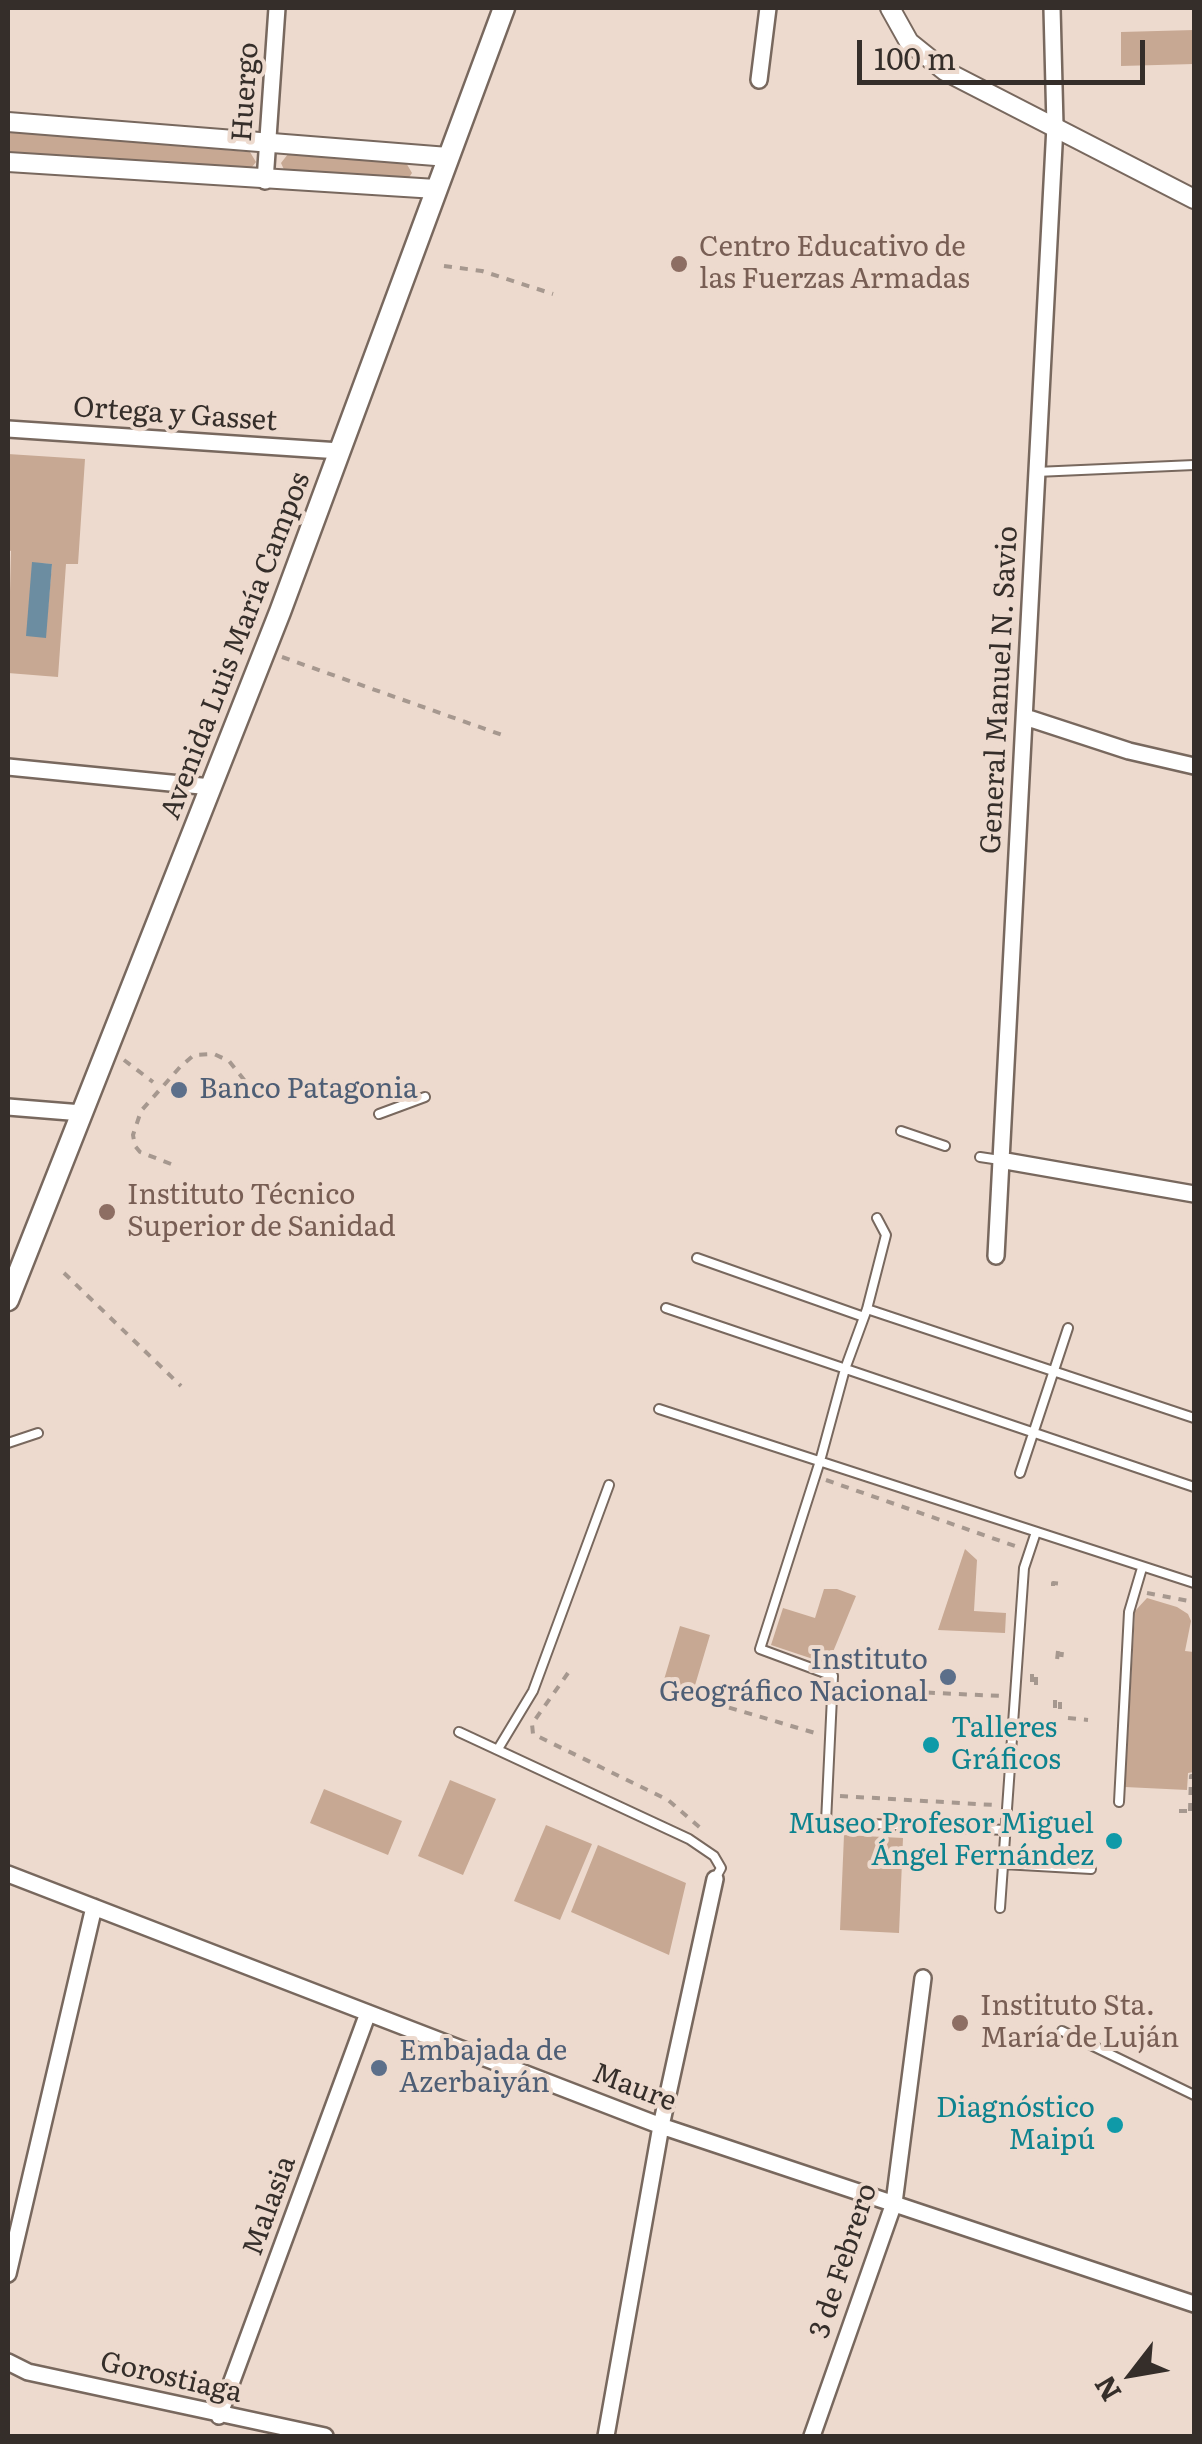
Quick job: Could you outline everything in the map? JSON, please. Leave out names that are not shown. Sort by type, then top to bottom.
[{"type":"main road","name":"Avenida Luis María Campos","points":[[8,1300],[263,652],[504,8]]},
{"type":"street","name":"Huergo","points":[[265,180],[278,8]]},
{"type":"street","points":[[760,80],[768,8]]},
{"type":"street","points":[[890,8],[909,42],[925,58],[1194,199]]},
{"type":"street","name":"General Manuel N. Savio","points":[[996,1256],[1055,126],[1052,8]]},
{"type":"street","points":[[8,122],[448,157]]},
{"type":"street","points":[[8,162],[436,189]]},
{"type":"street","name":"Ortega y Gasset","points":[[8,430],[340,451]]},
{"type":"street","points":[[1024,717],[1129,751],[1194,766]]},
{"type":"street","points":[[8,767],[211,787]]},
{"type":"street","points":[[8,1107],[82,1113]]},
{"type":"street","points":[[1000,1160],[1194,1194]]},
{"type":"street","name":"Maure","points":[[8,1874],[661,2126],[1194,2304]]},
{"type":"street","points":[[606,2436],[661,2126],[714,1879]]},
{"type":"street","points":[[8,2274],[94,1907]]},
{"type":"street","name":"3 de Febrero","points":[[812,2436],[894,2203],[923,1978]]},
{"type":"street","name":"Malasia","points":[[219,2416],[368,2013]]},
{"type":"street","name":"Gorostiaga","points":[[8,2362],[28,2372],[325,2436]]},
{"type":"lane","points":[[1036,472],[1194,465]]},
{"type":"lane","points":[[379,1114],[425,1097]]},
{"type":"lane","points":[[901,1132],[945,1146]]},
{"type":"lane","points":[[980,1157],[1000,1160]]},
{"type":"lane","points":[[878,1218],[886,1235],[866,1313],[844,1369],[820,1460],[760,1649],[833,1676],[826,1822],[1006,1830]]},
{"type":"lane","points":[[697,1258],[1194,1418]]},
{"type":"lane","points":[[666,1308],[1194,1487]]},
{"type":"lane","points":[[1020,1472],[1068,1328]]},
{"type":"lane","points":[[659,1409],[1194,1583]]},
{"type":"lane","points":[[8,1443],[38,1433]]},
{"type":"lane","points":[[498,1750],[533,1690],[609,1485]]},
{"type":"lane","points":[[1000,1908],[1024,1568],[1036,1532]]},
{"type":"lane","points":[[1120,1802],[1129,1612],[1142,1568]]},
{"type":"lane","points":[[459,1732],[689,1839],[714,1856],[722,1868],[714,1879]]},
{"type":"lane","points":[[1003,1864],[1091,1869]]},
{"type":"lane","points":[[1062,2031],[1194,2095]]},
{"type":"path","points":[[444,266],[482,271],[554,294]]},
{"type":"path","points":[[263,652],[505,736]]},
{"type":"path","points":[[108,1048],[153,1082]]},
{"type":"path","points":[[171,1164],[140,1152],[132,1135],[141,1111],[180,1067],[194,1056],[214,1054],[229,1061],[249,1086]]},
{"type":"path","points":[[64,1273],[181,1386]]},
{"type":"path","points":[[815,1476],[1015,1546],[1014,1564]]},
{"type":"path","points":[[1053,1586],[1064,1584]]},
{"type":"path","points":[[1136,1590],[1194,1602]]},
{"type":"path","points":[[568,1673],[532,1724],[533,1734],[668,1800],[707,1835]]},
{"type":"path","points":[[832,1688],[1015,1697]]},
{"type":"path","points":[[684,1694],[830,1738]]},
{"type":"path","points":[[1068,1718],[1088,1720]]},
{"type":"path","points":[[1179,1811],[1192,1811],[1194,1776]]},
{"type":"path","points":[[841,1780],[840,1798],[995,1806]]},
{"type":"shaded area","points":[[1194,30],[1194,64],[1121,66],[1121,32]]},
{"type":"shaded area","points":[[8,132],[250,152],[256,162],[248,172],[8,153]]},
{"type":"shaded area","points":[[288,154],[405,161],[412,173],[408,179],[286,174],[281,163]]},
{"type":"shaded area","points":[[8,454],[85,459],[78,564],[66,564],[58,677],[8,673]],"holes":[[[32,563],[52,564],[45,638]]]},
{"type":"shaded area","points":[[965,1549],[977,1560],[974,1611],[1006,1613],[1005,1633],[938,1630]]},
{"type":"shaded area","points":[[824,1589],[856,1596],[828,1664],[771,1645],[783,1608],[815,1618]]},
{"type":"shaded area","points":[[1147,1598],[1177,1607],[1191,1621],[1185,1651],[1194,1652],[1194,1772],[1188,1773],[1187,1790],[1125,1787],[1135,1611]]},
{"type":"shaded area","points":[[680,1626],[710,1635],[693,1692],[663,1683]]},
{"type":"shaded area","points":[[450,1780],[496,1799],[463,1875],[418,1856]]},
{"type":"shaded area","points":[[324,1789],[402,1821],[388,1855],[310,1823]]},
{"type":"shaded area","points":[[546,1825],[592,1844],[560,1920],[514,1901]]},
{"type":"shaded area","points":[[844,1835],[903,1838],[899,1933],[840,1930]]},
{"type":"shaded area","points":[[598,1845],[686,1883],[669,1955],[571,1912]]},
{"type":"water","points":[[32,562],[52,564],[46,638],[26,636]]},
{"type":"place","name":"Centro Educativo de las Fuerzas Armadas","points":[[679,264]]},
{"type":"place","name":"Banco Patagonia","points":[[179,1090]]},
{"type":"place","name":"Instituto Técnico Superior de Sanidad","points":[[107,1212]]},
{"type":"place","name":"Instituto Geográfico Nacional","points":[[948,1677]]},
{"type":"place","name":"Talleres Gráficos","points":[[931,1745]]},
{"type":"place","name":"Museo Profesor Miguel Ángel Fernández","points":[[1114,1841]]},
{"type":"place","name":"Instituto Sta. María de Luján","points":[[960,2023]]},
{"type":"place","name":"Embajada de Azerbaiyán","points":[[379,2068]]},
{"type":"place","name":"Diagnóstico Maipú","points":[[1115,2125]]}]
